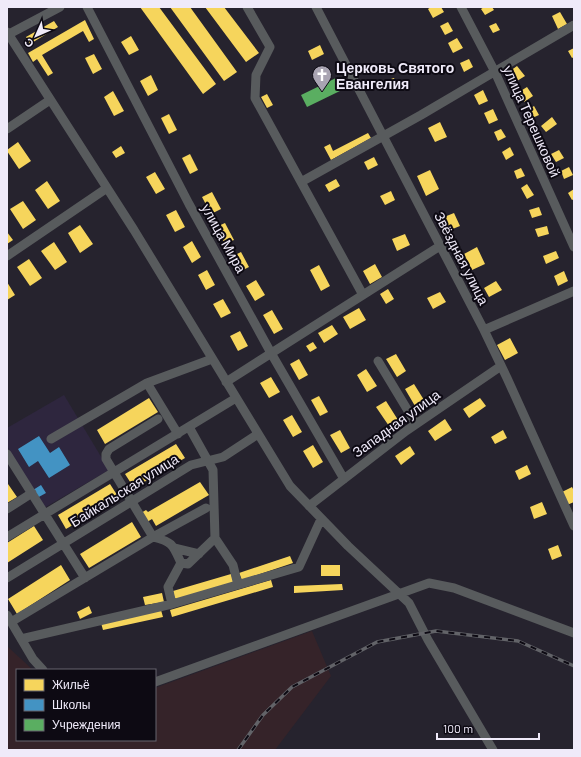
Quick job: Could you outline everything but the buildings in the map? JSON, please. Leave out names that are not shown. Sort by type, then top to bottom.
[{"type":"street","points":[[60,7],[8,33],[134,230],[290,486],[348,546],[409,603],[428,640],[492,750]]},
{"type":"street","name":"улица Мира","points":[[87,7],[189,204],[271,353],[344,479]]},
{"type":"street","points":[[247,7],[270,47],[256,75],[255,98],[362,295]]},
{"type":"street","name":"Звёздная улица","points":[[316,7],[484,330],[574,526]]},
{"type":"street","name":"улица Терешковой","points":[[461,7],[495,72],[574,247]]},
{"type":"street","points":[[301,182],[495,72],[574,25]]},
{"type":"street","points":[[7,129],[50,100]]},
{"type":"street","points":[[7,256],[107,188]]},
{"type":"street","points":[[226,382],[440,246]]},
{"type":"street","points":[[484,330],[574,291]]},
{"type":"street","points":[[51,439],[147,382],[212,359]]},
{"type":"street","points":[[378,362],[416,424]]},
{"type":"street","name":"Западная улица","points":[[309,506],[416,424],[501,366]]},
{"type":"street","points":[[147,382],[178,434]]},
{"type":"street","points":[[7,537],[236,398]]},
{"type":"street","points":[[158,419],[108,449],[106,458],[153,537],[166,540],[174,548],[181,563]]},
{"type":"street","points":[[189,427],[213,470],[215,538],[233,565],[238,584]]},
{"type":"street","name":"Байкальская улица","points":[[7,578],[191,465],[223,457],[258,434]]},
{"type":"street","points":[[7,454],[85,578]]},
{"type":"street","points":[[7,509],[32,493]]},
{"type":"street","points":[[42,669],[33,659],[9,619],[85,578],[153,537],[206,508]]},
{"type":"street","points":[[21,639],[172,604],[299,567],[322,519]]},
{"type":"street","points":[[181,563],[188,564],[215,538]]},
{"type":"street","points":[[174,548],[199,554]]},
{"type":"street","points":[[172,604],[168,587],[181,563]]},
{"type":"street","points":[[156,682],[428,583],[454,588],[574,633]]},
{"type":"shaded area","points":[[64,395],[109,470],[44,508],[7,446],[7,428]]},
{"type":"shaded area","points":[[312,631],[331,676],[275,750],[7,750],[7,646],[32,669],[16,669],[16,741],[156,741],[156,688]]},
{"type":"railway","points":[[238,750],[263,715],[292,687],[377,642],[436,631],[518,641],[574,666]]},
{"type":"place","name":"Церковь Святого Евангелия","points":[[322,92]]}]
